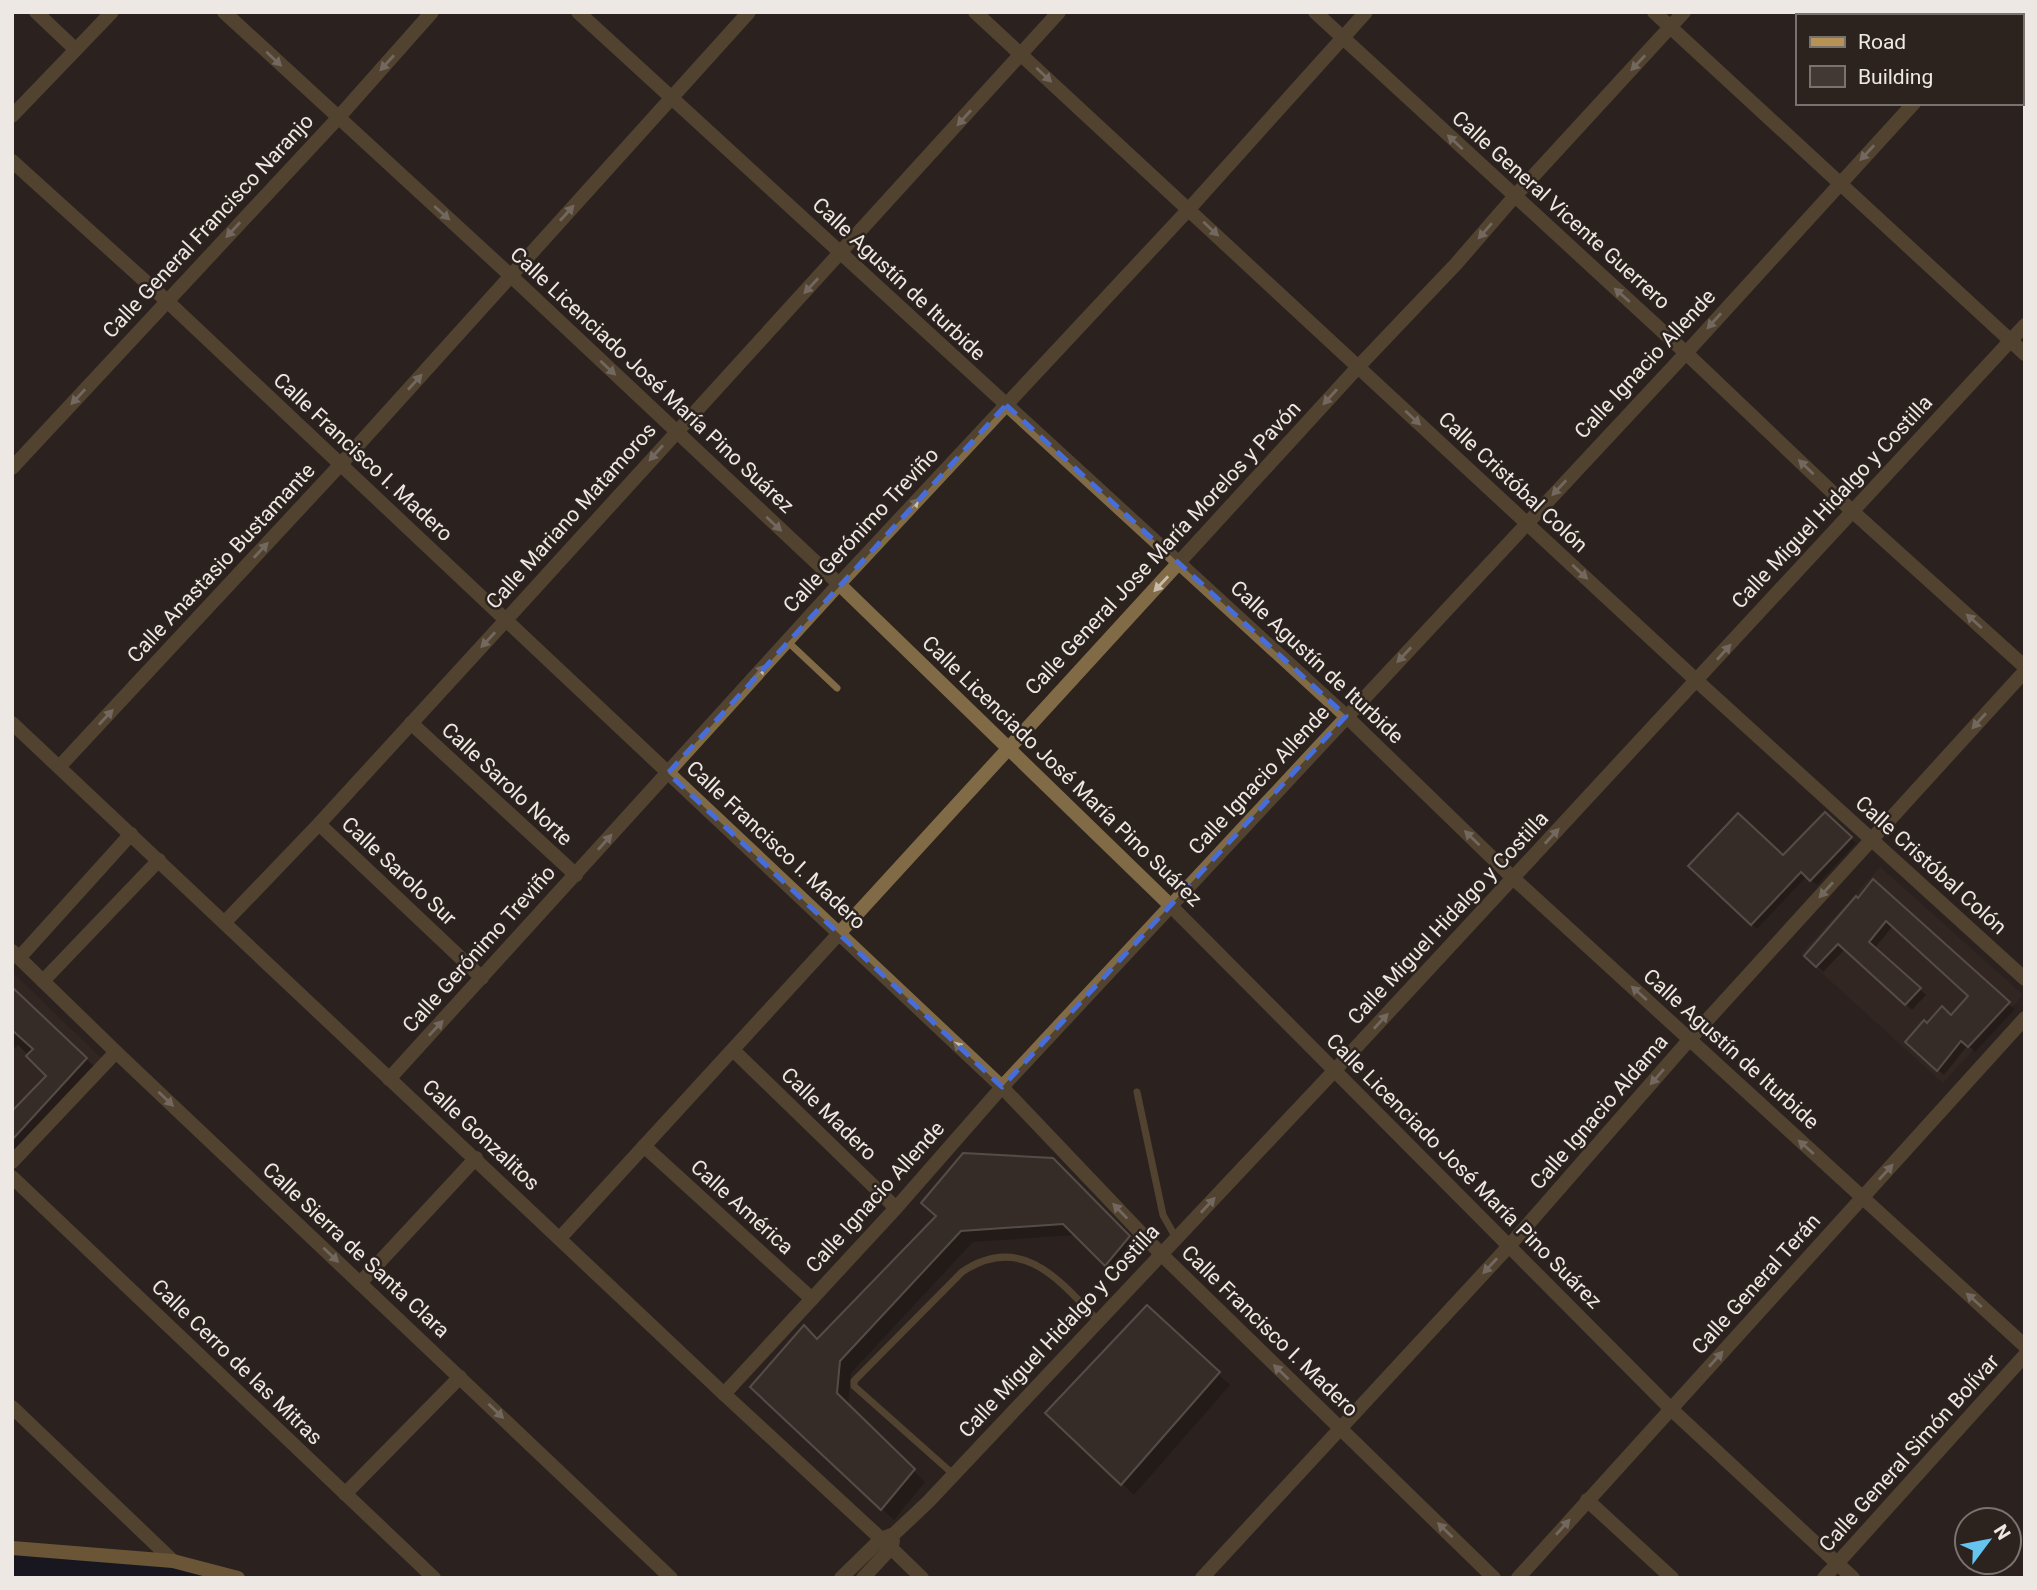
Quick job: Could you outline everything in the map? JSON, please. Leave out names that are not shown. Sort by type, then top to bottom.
[{"type":"main road","points":[[12,1548],[173,1561],[238,1578]]},
{"type":"street","points":[[36,12],[75,49]]},
{"type":"street","points":[[12,116],[112,12]]},
{"type":"street","name":"Calle Licenciado José María Pino Suárez","points":[[225,12],[839,584],[1171,906],[1671,1409],[1853,1578]]},
{"type":"street","name":"Calle General Francisco Naranjo","points":[[12,468],[338,118],[432,12]]},
{"type":"street","name":"Calle Agustín de Iturbide","points":[[578,12],[1346,716],[1513,878],[2025,1346]]},
{"type":"street","name":"Calle Anastasio Bustamante","points":[[60,766],[341,464],[749,12]]},
{"type":"street","name":"Calle Cristóbal Colón","points":[[975,12],[1357,367],[2025,979]]},
{"type":"street","name":"Calle Mariano Matamoros","points":[[225,922],[319,824],[1059,12]]},
{"type":"street","name":"Calle General Vicente Guerrero","points":[[1315,12],[2025,669]]},
{"type":"street","name":"Calle Gerónimo Treviño","points":[[389,1079],[839,584],[1189,209],[1366,12]]},
{"type":"street","points":[[1654,12],[2025,354]]},
{"type":"street","name":"Calle General Jose María Morelos y Pavón","points":[[560,1238],[1357,367],[1456,264],[1684,12]]},
{"type":"street","name":"Calle Ignacio Allende","points":[[723,1394],[896,1208],[1002,1087],[1686,353],[1912,105]]},
{"type":"street","name":"Calle Francisco I. Madero","points":[[12,161],[167,301],[1002,1087],[1161,1254],[1494,1578]]},
{"type":"street","name":"Calle Miguel Hidalgo y Costilla","points":[[889,1540],[1335,1070],[2025,325]]},
{"type":"street","name":"Calle Ignacio Aldama","points":[[1202,1578],[1508,1246],[1689,1040],[2025,669]]},
{"type":"street","name":"Calle Gonzalitos","points":[[12,723],[476,1158],[723,1394],[889,1540],[922,1578]]},
{"type":"street","name":"Calle Sarolo Norte","points":[[411,723],[576,875]]},
{"type":"street","name":"Calle Sarolo Sur","points":[[319,824],[482,978]]},
{"type":"street","points":[[16,955],[131,834]]},
{"type":"street","points":[[43,981],[159,860]]},
{"type":"street","name":"Calle Sierra de Santa Clara","points":[[16,955],[671,1578]]},
{"type":"street","name":"Calle General Terán","points":[[1518,1578],[2025,1018]]},
{"type":"street","name":"Calle Madero","points":[[733,1050],[896,1208]]},
{"type":"street","points":[[12,1162],[116,1052]]},
{"type":"street","name":"Calle América","points":[[644,1146],[812,1299]]},
{"type":"street","points":[[360,1283],[476,1158]]},
{"type":"street","name":"Calle Cerro de las Mitras","points":[[12,1177],[434,1578]]},
{"type":"street","name":"Calle General Simón Bolívar","points":[[1824,1578],[2025,1355]]},
{"type":"street","points":[[345,1494],[460,1377]]},
{"type":"street","points":[[12,1407],[173,1561]]},
{"type":"street","points":[[1587,1500],[1672,1578]]},
{"type":"street","points":[[841,1578],[889,1540]]},
{"type":"street","points":[[863,1578],[889,1540]]},
{"type":"lane","points":[[787,642],[837,688]]},
{"type":"lane","points":[[1137,1092],[1163,1215],[1176,1239]]},
{"type":"lane","points":[[953,1474],[854,1386],[854,1381],[962,1272],[983,1260],[1009,1257],[1033,1262],[1066,1287],[1098,1321]]},
{"type":"highlighted area","points":[[1006,405],[1346,716],[1002,1087],[668,773]]},
{"type":"shaded area","points":[[1880,867],[2023,995],[1943,1083],[1801,954]]},
{"type":"shaded area","points":[[12,972],[101,1058],[12,1152]]},
{"type":"water","points":[[12,1548],[173,1561],[238,1578],[12,1578]]},
{"type":"building","points":[[1825,812],[1852,837],[1810,881],[1801,872],[1751,925],[1688,866],[1738,813],[1783,855]]},
{"type":"building","points":[[1873,879],[2010,1002],[1968,1047],[1961,1041],[1937,1071],[1905,1042],[1924,1020],[1927,1023],[1942,1006],[1951,1015],[1968,996],[1886,921],[1869,942],[1921,988],[1905,1005],[1838,944],[1816,967],[1804,956]]},
{"type":"building","points":[[12,987],[87,1058],[12,1140],[12,1111],[46,1076],[26,1056],[33,1049],[12,1030]]},
{"type":"building","points":[[963,1153],[1053,1158],[1130,1236],[1105,1266],[1063,1224],[961,1231],[840,1361],[837,1393],[915,1469],[881,1510],[750,1387],[804,1325],[817,1339],[936,1216],[921,1203]]},
{"type":"building","points":[[1147,1305],[1220,1372],[1121,1485],[1045,1413]]}]
